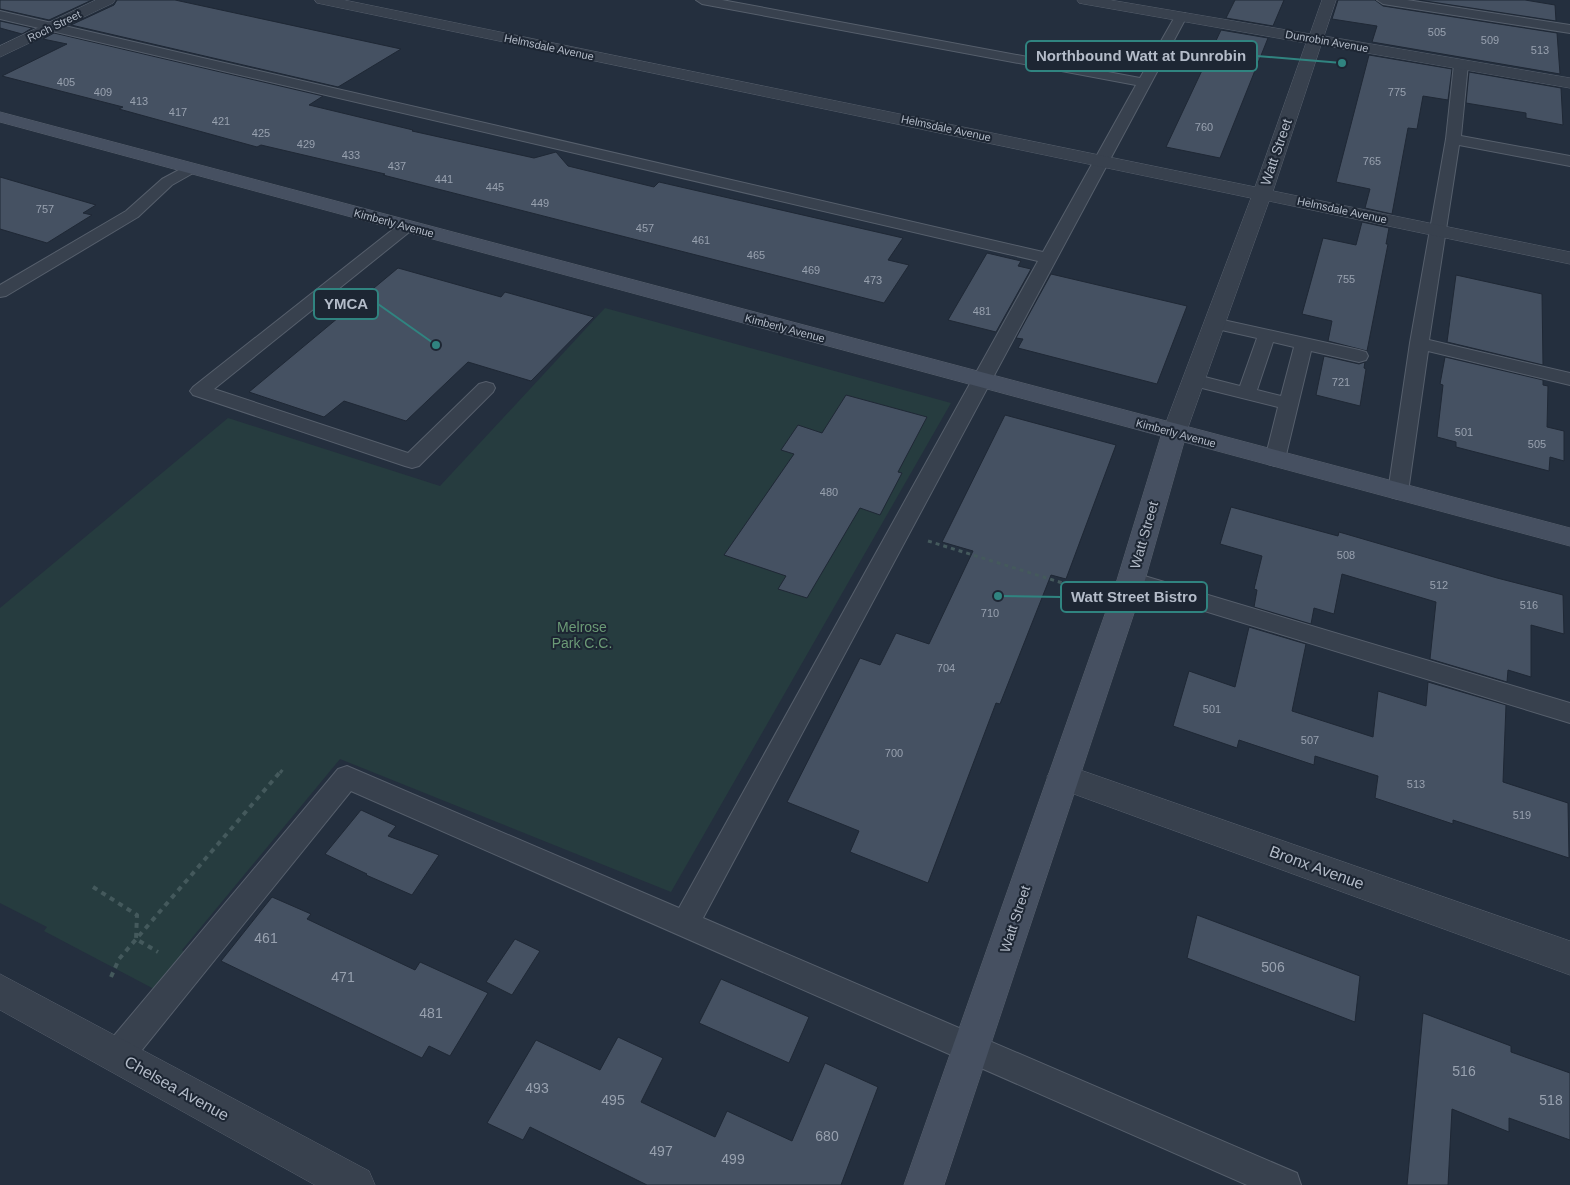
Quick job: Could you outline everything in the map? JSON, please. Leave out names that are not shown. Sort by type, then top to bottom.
[{"type":"street","name":"Roch Street","points":[[0,52],[108,0]]},
{"type":"street","name":"Helmsdale Avenue","points":[[322,0],[1570,258]]},
{"type":"street","name":"Dunrobin Avenue","points":[[1084,0],[1570,83]]},
{"type":"street","name":"Watt Street","points":[[924,1185],[972,1050],[1131,580],[1174,432],[1262,194],[1329,0]]},
{"type":"street","name":"Kimberly Avenue","points":[[0,118],[1570,538]]},
{"type":"street","name":"Bronx Avenue","points":[[1063,777],[1570,958]]},
{"type":"street","name":"Chelsea Avenue","points":[[0,991],[355,1185]]},
{"type":"lane","points":[[702,0],[1145,83]]},
{"type":"lane","points":[[1383,0],[1570,30]]},
{"type":"lane","points":[[0,15],[1050,259]]},
{"type":"lane","points":[[685,924],[1050,259],[1181,16]]},
{"type":"lane","points":[[1398,492],[1419,343],[1453,139],[1461,64]]},
{"type":"lane","points":[[1453,139],[1570,161]]},
{"type":"lane","points":[[0,292],[132,214],[167,182],[190,168]]},
{"type":"lane","points":[[407,226],[200,391],[412,461],[486,388]]},
{"type":"lane","points":[[1214,323],[1359,356]]},
{"type":"lane","points":[[1246,394],[1267,335]]},
{"type":"lane","points":[[1419,343],[1570,379]]},
{"type":"lane","points":[[1275,459],[1304,344]]},
{"type":"lane","points":[[1193,380],[1289,404]]},
{"type":"lane","points":[[1131,580],[1570,713]]},
{"type":"lane","points":[[118,1055],[347,777],[1285,1185]]},
{"type":"path","points":[[899,533],[1085,590]]},
{"type":"path","points":[[111,977],[119,959],[284,769]]},
{"type":"path","points":[[93,887],[136,915],[136,939]]},
{"type":"path","points":[[136,939],[159,953]]},
{"type":"green space","name":"Melrose Park C.C.","points":[[605,308],[951,403],[671,892],[340,759],[182,950],[185,952],[154,989],[44,931],[47,927],[0,903],[0,608],[228,418],[440,486]]},
{"type":"building","points":[[0,0],[92,0],[49,20],[0,9]]},
{"type":"building","points":[[117,0],[175,0],[401,49],[338,87],[71,25],[114,5]]},
{"type":"building","points":[[1235,0],[1284,0],[1273,26],[1226,18]]},
{"type":"building","points":[[1338,0],[1375,0],[1383,6],[1557,33],[1560,74],[1372,42],[1377,26],[1332,19]]},
{"type":"building","points":[[1419,0],[1525,0],[1555,5],[1556,21]]},
{"type":"building","points":[[0,21],[32,28],[22,34],[0,28]]},
{"type":"building","points":[[1221,30],[1268,38],[1220,158],[1166,147]]},
{"type":"building","points":[[54,33],[323,96],[309,105],[412,131],[534,158],[556,152],[568,166],[654,187],[659,182],[903,238],[888,260],[909,265],[884,303],[383,175],[385,174],[261,145],[257,147],[119,109],[123,107],[2,76],[67,44],[43,39]]},
{"type":"building","points":[[1369,55],[1452,69],[1448,100],[1423,96],[1417,129],[1408,128],[1392,214],[1365,208],[1370,189],[1336,182]]},
{"type":"building","points":[[1469,72],[1561,88],[1563,125],[1526,118],[1526,113],[1466,103]]},
{"type":"building","points":[[0,177],[96,205],[83,213],[92,215],[47,243],[0,229]]},
{"type":"building","points":[[1362,222],[1389,228],[1386,244],[1388,244],[1367,351],[1328,341],[1332,321],[1302,314],[1323,238],[1356,245]]},
{"type":"building","points":[[987,253],[1021,261],[1018,266],[1031,269],[996,332],[948,320]]},
{"type":"building","points":[[398,268],[501,297],[505,292],[594,317],[531,381],[468,362],[406,421],[344,401],[324,417],[249,392]]},
{"type":"building","points":[[1051,274],[1187,306],[1157,384],[1018,348],[1023,339],[1016,338]]},
{"type":"building","points":[[1456,275],[1542,294],[1543,365],[1447,342]]},
{"type":"building","points":[[1324,356],[1359,364],[1365,362],[1364,368],[1366,369],[1360,406],[1316,395]]},
{"type":"building","points":[[1445,357],[1543,380],[1543,385],[1548,386],[1547,427],[1564,431],[1564,461],[1550,457],[1549,471],[1456,447],[1456,442],[1437,437],[1443,385],[1440,384]]},
{"type":"building","points":[[846,395],[927,417],[898,472],[902,473],[880,515],[860,508],[807,598],[778,589],[786,576],[724,555],[794,454],[781,450],[798,425],[822,433]]},
{"type":"building","points":[[1005,415],[1116,445],[1066,579],[1051,575],[1000,704],[996,703],[928,883],[850,852],[859,831],[787,802],[860,658],[880,665],[896,633],[929,644],[973,551],[942,542]]},
{"type":"building","points":[[1231,507],[1338,536],[1339,532],[1497,578],[1563,595],[1564,634],[1531,625],[1531,677],[1508,670],[1507,682],[1430,659],[1436,602],[1342,574],[1334,614],[1314,608],[1311,624],[1254,607],[1257,590],[1254,589],[1262,556],[1220,544]]},
{"type":"building","points":[[1249,627],[1306,644],[1292,711],[1373,737],[1378,691],[1426,706],[1428,682],[1506,705],[1503,782],[1568,803],[1569,858],[1453,820],[1453,824],[1375,798],[1378,776],[1315,756],[1314,765],[1239,740],[1237,748],[1173,726],[1189,671],[1235,687]]},
{"type":"building","points":[[361,810],[396,826],[388,836],[439,855],[412,895],[366,875],[325,854]]},
{"type":"building","points":[[272,897],[311,914],[307,919],[415,970],[420,962],[488,993],[450,1056],[429,1046],[422,1058],[221,961]]},
{"type":"building","points":[[1197,915],[1360,976],[1355,1022],[1187,958]]},
{"type":"building","points":[[515,939],[540,951],[512,995],[486,982]]},
{"type":"building","points":[[721,979],[809,1017],[789,1063],[699,1023]]},
{"type":"building","points":[[1423,1013],[1511,1046],[1511,1052],[1570,1073],[1570,1140],[1509,1118],[1509,1132],[1452,1109],[1448,1185],[1407,1185]]},
{"type":"building","points":[[618,1037],[663,1058],[641,1102],[715,1137],[727,1111],[792,1141],[825,1063],[878,1087],[841,1185],[647,1185],[530,1127],[523,1140],[487,1123],[536,1040],[600,1070]]},
{"type":"place","name":"Northbound Watt at Dunrobin","points":[[1342,63]]},
{"type":"place","name":"YMCA","points":[[436,345]]},
{"type":"place","name":"Watt Street Bistro","points":[[998,596]]}]
